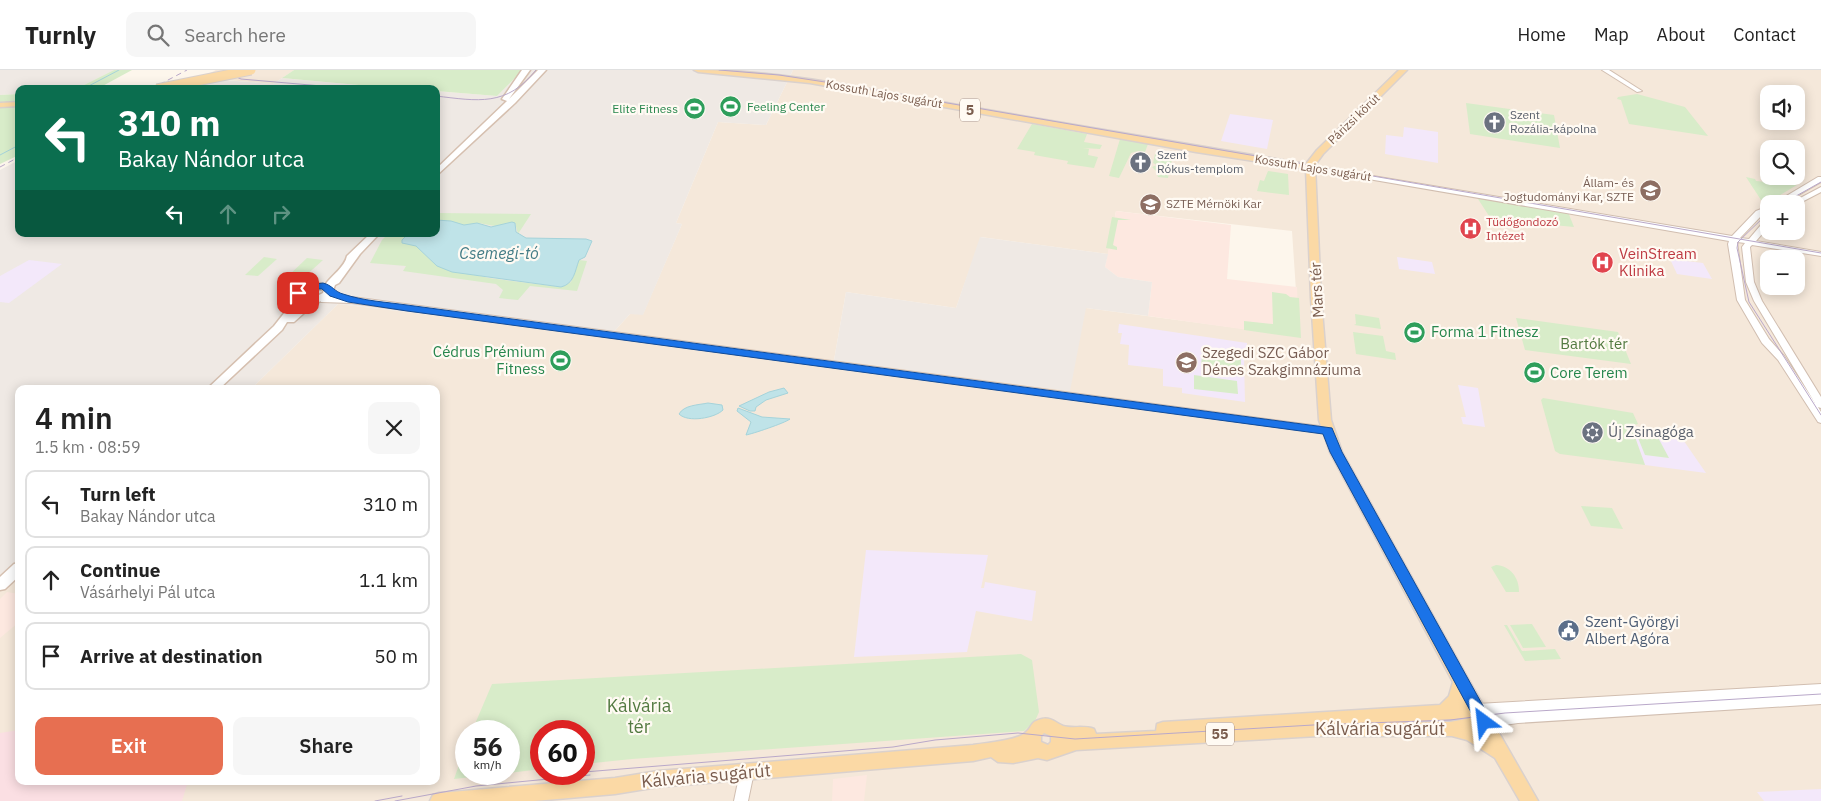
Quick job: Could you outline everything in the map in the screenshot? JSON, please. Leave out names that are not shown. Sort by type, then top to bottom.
[{"type":"main road","points":[[177,85],[251,70]]},
{"type":"main road","points":[[504,107],[508,95],[526,70]]},
{"type":"main road","points":[[440,170],[542,70]]},
{"type":"main road","name":"Kossuth Lajos sugárút","points":[[698,70],[810,82],[1284,160]]},
{"type":"main road","name":"Kossuth Lajos sugárút","points":[[752,70],[801,74],[1311,165]]},
{"type":"main road","name":"Párizsi körút","points":[[1311,165],[1320,152],[1403,70]]},
{"type":"main road","points":[[0,105],[15,104]]},
{"type":"main road","points":[[1284,160],[1320,152]]},
{"type":"main road","name":"5","points":[[1284,160],[1310,179]]},
{"type":"main road","points":[[1310,179],[1311,165]]},
{"type":"main road","name":"Mars tér","points":[[1310,179],[1325,420],[1328,430],[1336,452],[1529,801]]},
{"type":"main road","points":[[216,385],[278,328],[326,289],[337,273],[372,237]]},
{"type":"main road","points":[[312,302],[300,297],[304,293],[326,289],[335,284],[337,273]]},
{"type":"main road","points":[[289,315],[294,307],[295,297],[298,293],[326,289]]},
{"type":"main road","points":[[278,328],[298,307],[312,302]]},
{"type":"main road","points":[[0,585],[15,572]]},
{"type":"main road","points":[[1443,712],[1455,703],[1462,682]]},
{"type":"main road","name":"Kálvária sugárút","points":[[1036,744],[1051,752],[1059,740],[1074,735],[1443,712],[1481,716]]},
{"type":"main road","name":"Kálvária sugárút","points":[[1036,744],[1035,731],[1042,726],[1050,727],[1059,740],[1076,743],[1318,728],[1450,729],[1481,716]]},
{"type":"main road","points":[[1450,729],[1471,734],[1502,754]]},
{"type":"main road","name":"Kálvária sugárút","points":[[439,801],[615,786],[658,779],[973,753],[1013,755],[1036,744]]},
{"type":"street","points":[[1605,70],[1639,91]]},
{"type":"street","name":"Kossuth Lajos sugárút","points":[[1311,165],[1821,252]]},
{"type":"street","points":[[1793,195],[1821,179]]},
{"type":"street","points":[[1805,198],[1821,189]]},
{"type":"street","points":[[1760,212],[1735,237],[1732,244],[1741,300],[1765,341],[1781,358],[1821,420]]},
{"type":"street","points":[[1760,230],[1746,247],[1750,282],[1758,301],[1821,405]]},
{"type":"street","points":[[326,289],[352,300]]},
{"type":"street","points":[[312,302],[352,300],[1328,430]]},
{"type":"street","name":"Kálvária sugárút","points":[[1481,716],[1821,690]]},
{"type":"street","name":"Kálvária sugárút","points":[[1481,716],[1518,717],[1821,698]]},
{"type":"street","points":[[741,801],[747,772]]},
{"type":"shaded area","points":[[0,70],[114,70],[84,85],[15,85],[15,94],[0,95]]},
{"type":"shaded area","points":[[216,70],[294,70],[273,84],[229,80],[216,82],[202,77]]},
{"type":"shaded area","points":[[793,70],[1821,70],[1821,801],[0,801],[0,576],[15,563],[15,785],[440,785],[440,385],[255,385],[338,304],[610,336],[630,314],[643,314],[682,224],[676,223],[718,122],[766,125]],"holes":[[[1116,211],[1292,231],[1299,336],[1086,308],[834,360],[846,292],[956,308],[981,237],[1108,254]]]},
{"type":"shaded area","points":[[793,70],[766,125],[718,122],[676,223],[682,224],[643,315],[630,314],[610,336],[338,304],[255,385],[15,385],[15,563],[0,576],[0,170],[15,162],[15,237],[440,237],[440,91],[497,96],[522,71]]},
{"type":"shaded area","points":[[282,78],[358,85],[196,85],[224,80],[273,84]]},
{"type":"shaded area","points":[[1230,114],[1273,120],[1267,149],[1221,141]]},
{"type":"shaded area","points":[[1404,127],[1438,132],[1438,163],[1385,154],[1386,135],[1403,137]]},
{"type":"shaded area","points":[[1116,211],[1231,225],[1227,279],[1297,287],[1299,337],[1148,316],[1152,282],[1118,277],[1105,267]]},
{"type":"shaded area","points":[[980,237],[1108,254],[1105,267],[1118,277],[1152,282],[1148,316],[1086,308],[1070,391],[834,360],[846,292],[956,308]]},
{"type":"shaded area","points":[[1397,257],[1432,262],[1435,274],[1399,269]]},
{"type":"shaded area","points":[[1670,259],[1703,263],[1712,279],[1677,274]]},
{"type":"shaded area","points":[[29,260],[62,264],[9,303],[0,302],[0,276]]},
{"type":"shaded area","name":"Szegedi SZC Gábor Dénes Szakgimnáziuma","points":[[1119,324],[1247,343],[1247,349],[1253,350],[1254,359],[1244,359],[1245,402],[1182,393],[1182,388],[1163,386],[1163,369],[1128,365],[1129,345],[1120,344],[1122,333],[1118,333]]},
{"type":"shaded area","points":[[1458,385],[1478,388],[1485,427],[1463,424],[1461,417],[1466,417]]},
{"type":"shaded area","points":[[1631,426],[1677,431],[1706,473],[1645,465]]},
{"type":"shaded area","points":[[866,550],[988,555],[981,588],[984,588],[985,582],[1036,591],[1032,621],[976,611],[967,652],[854,657]]},
{"type":"shaded area","points":[[7,592],[15,593],[15,625],[0,638],[0,599]]},
{"type":"shaded area","points":[[15,731],[15,785],[187,785],[182,801],[0,801],[0,733]]},
{"type":"shaded area","points":[[867,775],[864,801],[832,801],[833,779]]},
{"type":"shaded area","points":[[1821,789],[1821,801],[1764,801],[1757,792]]},
{"type":"green space","points":[[114,70],[132,70],[104,85],[84,85]]},
{"type":"green space","points":[[294,70],[522,71],[497,96],[440,91],[440,85],[358,85],[282,78]]},
{"type":"green space","points":[[15,94],[15,157],[0,164],[0,95]]},
{"type":"green space","points":[[1637,94],[1685,107],[1708,136],[1629,124],[1621,100],[1617,99],[1618,97]]},
{"type":"green space","points":[[1466,103],[1554,115],[1560,148],[1470,134]]},
{"type":"green space","points":[[1032,124],[1087,134],[1084,142],[1102,145],[1100,149],[1083,148],[1089,149],[1088,155],[1098,157],[1094,168],[1067,164],[1068,161],[1034,155],[1035,152],[1017,149]]},
{"type":"green space","points":[[1120,139],[1148,144],[1145,152],[1131,153],[1119,178],[1109,176]]},
{"type":"green space","points":[[1155,154],[1172,159],[1168,178],[1158,177],[1152,167],[1157,165],[1153,163]]},
{"type":"green space","points":[[1268,171],[1288,174],[1289,195],[1257,191],[1260,180],[1264,181]]},
{"type":"green space","points":[[1746,177],[1760,181],[1760,185],[1797,185],[1780,195],[1760,195],[1760,198]]},
{"type":"green space","points":[[1480,197],[1568,212],[1574,227],[1491,219],[1478,199]]},
{"type":"green space","points":[[440,213],[531,214],[518,234],[515,223],[492,226],[480,223],[466,225],[440,220]]},
{"type":"green space","points":[[1112,217],[1131,220],[1118,220],[1113,245],[1117,247],[1117,250],[1106,248]]},
{"type":"green space","points":[[385,237],[405,237],[402,240],[416,246],[437,266],[489,278],[561,287],[571,282],[579,260],[587,261],[577,291],[530,286],[518,300],[499,298],[503,290],[496,284],[403,271],[406,266],[370,263]]},
{"type":"green space","points":[[264,257],[277,259],[258,276],[245,275]]},
{"type":"green space","points":[[307,258],[323,260],[302,279],[286,278]]},
{"type":"green space","points":[[1272,292],[1299,298],[1301,338],[1244,330],[1244,321],[1273,324]]},
{"type":"green space","points":[[1355,314],[1379,318],[1381,329],[1354,325],[1356,324]]},
{"type":"green space","name":"Bartók tér","points":[[1516,318],[1618,332],[1631,364],[1525,350]]},
{"type":"green space","points":[[1353,332],[1383,336],[1386,351],[1395,353],[1396,360],[1356,354]]},
{"type":"green space","points":[[1202,354],[1241,359],[1241,372],[1201,367]]},
{"type":"green space","points":[[1194,375],[1237,381],[1238,394],[1194,389]]},
{"type":"green space","points":[[1543,398],[1633,413],[1638,424],[1631,426],[1645,465],[1560,454],[1555,451],[1541,400]]},
{"type":"green space","points":[[1634,428],[1654,430],[1669,458],[1645,455]]},
{"type":"green space","points":[[1581,506],[1612,508],[1623,529],[1591,526]]},
{"type":"green space","points":[[1496,565],[1513,573],[1519,587],[1519,592],[1506,592],[1491,567]]},
{"type":"green space","points":[[1532,624],[1546,647],[1523,648],[1510,625]]},
{"type":"green space","points":[[1504,625],[1507,625],[1522,651],[1555,649],[1561,659],[1525,661]]},
{"type":"green space","name":"Kálvária tér","points":[[1021,654],[1032,660],[1039,712],[1035,721],[1024,731],[595,763],[595,720],[530,720],[530,770],[520,772],[520,720],[477,720],[492,684]]},
{"type":"water","name":"Csemegi-tó","points":[[440,220],[464,225],[477,223],[491,227],[512,222],[515,223],[516,232],[526,238],[586,239],[592,241],[585,257],[579,260],[575,273],[569,283],[561,287],[452,272],[437,266],[416,246],[402,243],[405,237],[440,237]]},
{"type":"water","points":[[784,388],[788,393],[766,400],[756,407],[755,411],[739,406],[769,392]]},
{"type":"water","points":[[708,403],[722,405],[723,410],[708,417],[695,419],[683,417],[679,414],[688,407]]},
{"type":"water","points":[[738,408],[762,417],[790,419],[746,435],[751,422],[737,411]]},
{"type":"waterway","points":[[91,85],[119,70]]},
{"type":"waterway","points":[[0,155],[15,147]]},
{"type":"tram line","points":[[235,70],[234,76],[241,79],[310,85]]},
{"type":"tram line","points":[[440,96],[478,100],[503,96],[525,82],[536,70]]},
{"type":"tram line","points":[[719,70],[779,75],[825,82],[1741,239]]},
{"type":"tram line","points":[[1798,195],[1821,182]]},
{"type":"tram line","points":[[1741,239],[1760,221]]},
{"type":"tram line","points":[[1741,239],[1821,253]]},
{"type":"tram line","points":[[1741,239],[1737,248],[1749,302],[1821,415]]},
{"type":"tram line","points":[[595,771],[893,747],[935,740],[1018,733],[1075,739],[1313,725],[1450,720],[1505,713],[1821,694]]},
{"type":"tram line","points":[[395,801],[476,786],[530,781]]},
{"type":"tram line","points":[[375,801],[402,796]]},
{"type":"railway","points":[[159,85],[187,70]]},
{"type":"railway","points":[[0,167],[15,159]]},
{"type":"place","name":"Feeling Center","points":[[731,107]]},
{"type":"place","name":"Elite Fitness","points":[[694,109]]},
{"type":"place","name":"Szent Rozália-kápolna","points":[[1494,122]]},
{"type":"place","name":"Szent Rókus-templom","points":[[1141,162]]},
{"type":"place","name":"Állam- és Jogtudományi Kar, SZTE","points":[[1650,190]]},
{"type":"place","name":"SZTE Mérnöki Kar","points":[[1150,204]]},
{"type":"place","name":"Tüdőgondozó Intézet","points":[[1470,229]]},
{"type":"place","name":"VeinStream Klinika","points":[[1603,263]]},
{"type":"place","name":"Forma 1 Fitnesz","points":[[1415,332]]},
{"type":"place","name":"Cédrus Prémium Fitness","points":[[561,361]]},
{"type":"place","name":"Szegedi SZC Gábor Dénes Szakgimnáziuma","points":[[1186,362]]},
{"type":"place","name":"Core Terem","points":[[1534,373]]},
{"type":"place","name":"Új Zsinagóga","points":[[1592,432]]},
{"type":"place","name":"Szent-Györgyi Albert Agóra","points":[[1569,631]]},
{"type":"route","points":[[298,293],[311,287],[323,286],[329,288],[333,294],[352,300],[407,308],[1328,430],[1336,452],[1484,722]]}]
